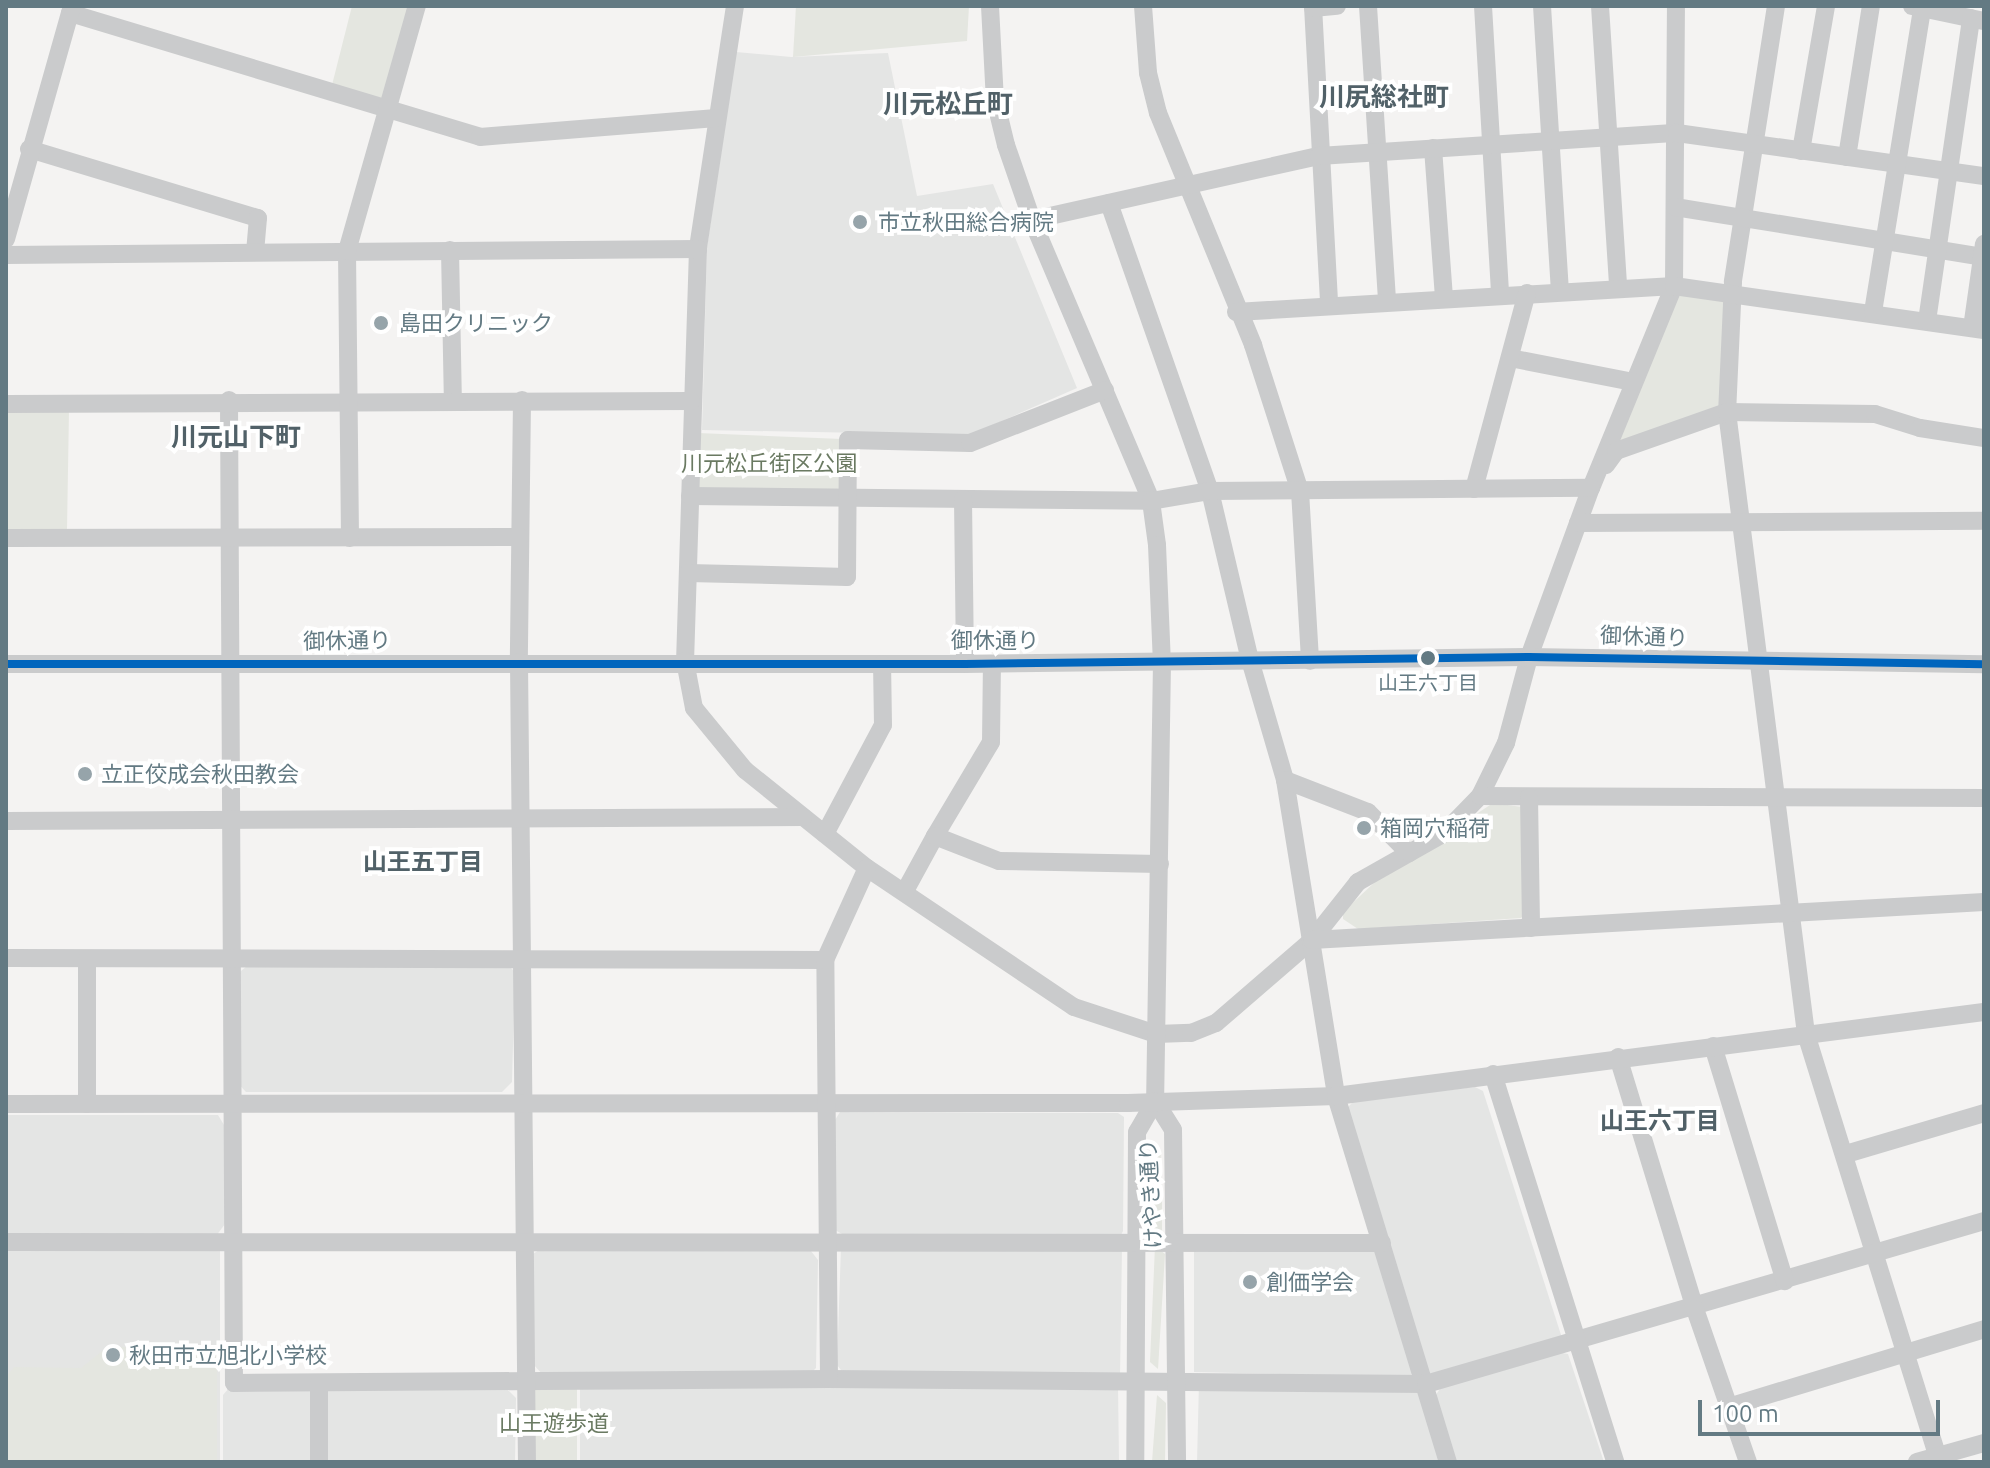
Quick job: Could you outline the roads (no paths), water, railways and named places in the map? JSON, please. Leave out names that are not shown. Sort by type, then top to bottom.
[{"type":"street","points":[[350,538],[352,400],[347,251],[417,6]]},
{"type":"street","points":[[735,6],[698,249],[685,661],[694,708],[745,770],[867,868],[1074,1007],[1156,1034],[1191,1033],[1216,1023],[1312,940],[1358,882],[1443,834],[1480,796],[1506,743],[1529,657],[1591,488],[1674,286],[1676,6]]},
{"type":"street","points":[[990,6],[995,100],[1032,220],[1151,501],[1162,592],[1155,1101]]},
{"type":"street","points":[[1143,6],[1148,73],[1185,187],[1236,312],[1253,345],[1300,491],[1310,661]]},
{"type":"street","points":[[1329,304],[1313,7],[1337,6]]},
{"type":"street","points":[[1368,6],[1387,300]]},
{"type":"street","points":[[1483,6],[1500,293]]},
{"type":"street","points":[[1542,6],[1560,291]]},
{"type":"street","points":[[1600,6],[1618,288]]},
{"type":"street","points":[[1776,6],[1733,282],[1736,293],[1727,412],[1760,663],[1788,914],[1806,1034],[1878,1252],[1938,1459]]},
{"type":"street","points":[[1801,151],[1826,6]]},
{"type":"street","points":[[1847,157],[1871,6]]},
{"type":"street","points":[[1873,312],[1899,163],[1917,7],[1977,19],[1948,170],[1927,321]]},
{"type":"street","points":[[6,239],[29,149],[71,10],[388,111],[480,137],[716,118]]},
{"type":"street","points":[[1032,220],[1319,156],[1677,133],[1984,176]]},
{"type":"street","points":[[1433,148],[1444,297]]},
{"type":"street","points":[[29,149],[258,218],[255,250]]},
{"type":"street","points":[[1109,203],[1210,491],[1250,660],[1285,780],[1336,1096],[1448,1462]]},
{"type":"street","points":[[1236,312],[1500,293],[1674,286],[1978,329],[1983,253],[1885,242],[1675,207]]},
{"type":"street","points":[[6,255],[255,250],[698,249]]},
{"type":"street","points":[[450,250],[453,400]]},
{"type":"street","points":[[1474,489],[1527,293]]},
{"type":"street","points":[[1510,358],[1634,382]]},
{"type":"street","points":[[688,573],[847,577],[848,440],[970,443],[1105,390]]},
{"type":"street","points":[[6,404],[229,400],[691,401]]},
{"type":"street","points":[[229,400],[234,1383],[1178,1379],[1426,1384],[1576,1344],[1984,1221]]},
{"type":"street","points":[[522,400],[519,662],[523,817],[527,1462]]},
{"type":"street","points":[[1591,488],[1616,451],[1727,412],[1875,414],[1920,428],[1984,438]]},
{"type":"street","points":[[690,496],[1151,501],[1210,491],[1591,488]]},
{"type":"street","points":[[963,499],[965,664]]},
{"type":"street","points":[[1578,523],[1984,521]]},
{"type":"street","points":[[6,538],[520,537]]},
{"type":"street","name":"御休通り","points":[[6,664],[685,661],[992,664],[1529,657],[1760,663],[1984,664]]},
{"type":"street","points":[[825,834],[883,725],[882,664]]},
{"type":"street","points":[[905,891],[991,742],[992,664]]},
{"type":"street","points":[[1285,780],[1368,812],[1409,853]]},
{"type":"street","points":[[1480,796],[1984,798]]},
{"type":"street","points":[[1529,797],[1531,928]]},
{"type":"street","points":[[6,821],[803,817]]},
{"type":"street","points":[[935,836],[999,861],[1160,864]]},
{"type":"street","points":[[829,1379],[825,960],[867,868]]},
{"type":"street","points":[[1312,940],[1984,902]]},
{"type":"street","points":[[6,958],[825,960]]},
{"type":"street","points":[[87,959],[87,1104]]},
{"type":"street","points":[[6,1104],[1155,1101],[1336,1096],[1618,1057],[1984,1012]]},
{"type":"street","points":[[1713,1046],[1785,1281]]},
{"type":"street","points":[[1618,1057],[1695,1309],[1748,1462]]},
{"type":"street","points":[[1493,1074],[1615,1462]]},
{"type":"street","name":"けやき通り","points":[[1135,1462],[1137,1132],[1155,1101],[1173,1130],[1178,1243],[1177,1462]]},
{"type":"street","points":[[1846,1154],[1984,1113]]},
{"type":"street","points":[[6,1242],[829,1240],[1382,1243]]},
{"type":"street","points":[[1728,1407],[1984,1329]]},
{"type":"street","points":[[319,1383],[319,1462]]},
{"type":"street","points":[[1917,1462],[1938,1459],[1984,1443]]},
{"type":"place","name":"市立秋田総合病院","points":[[860,222]]},
{"type":"place","name":"島田クリニック","points":[[381,323]]},
{"type":"place","name":"山王六丁目","points":[[1428,658]]},
{"type":"place","name":"立正佼成会秋田教会","points":[[85,774]]},
{"type":"place","name":"箱岡穴稲荷","points":[[1364,828]]},
{"type":"place","name":"創価学会","points":[[1250,1282]]},
{"type":"place","name":"秋田市立旭北小学校","points":[[113,1355]]},
{"type":"district","name":"川尻総社町","points":[[1384,97]]},
{"type":"district","name":"川元松丘町","points":[[948,104]]},
{"type":"district","name":"川元山下町","points":[[236,437]]},
{"type":"district","name":"山王五丁目","points":[[423,862]]},
{"type":"district","name":"山王六丁目","points":[[1660,1121]]},
{"type":"park label","name":"川元松丘街区公園","points":[[769,463]]},
{"type":"park label","name":"山王遊歩道","points":[[554,1423]]}]
